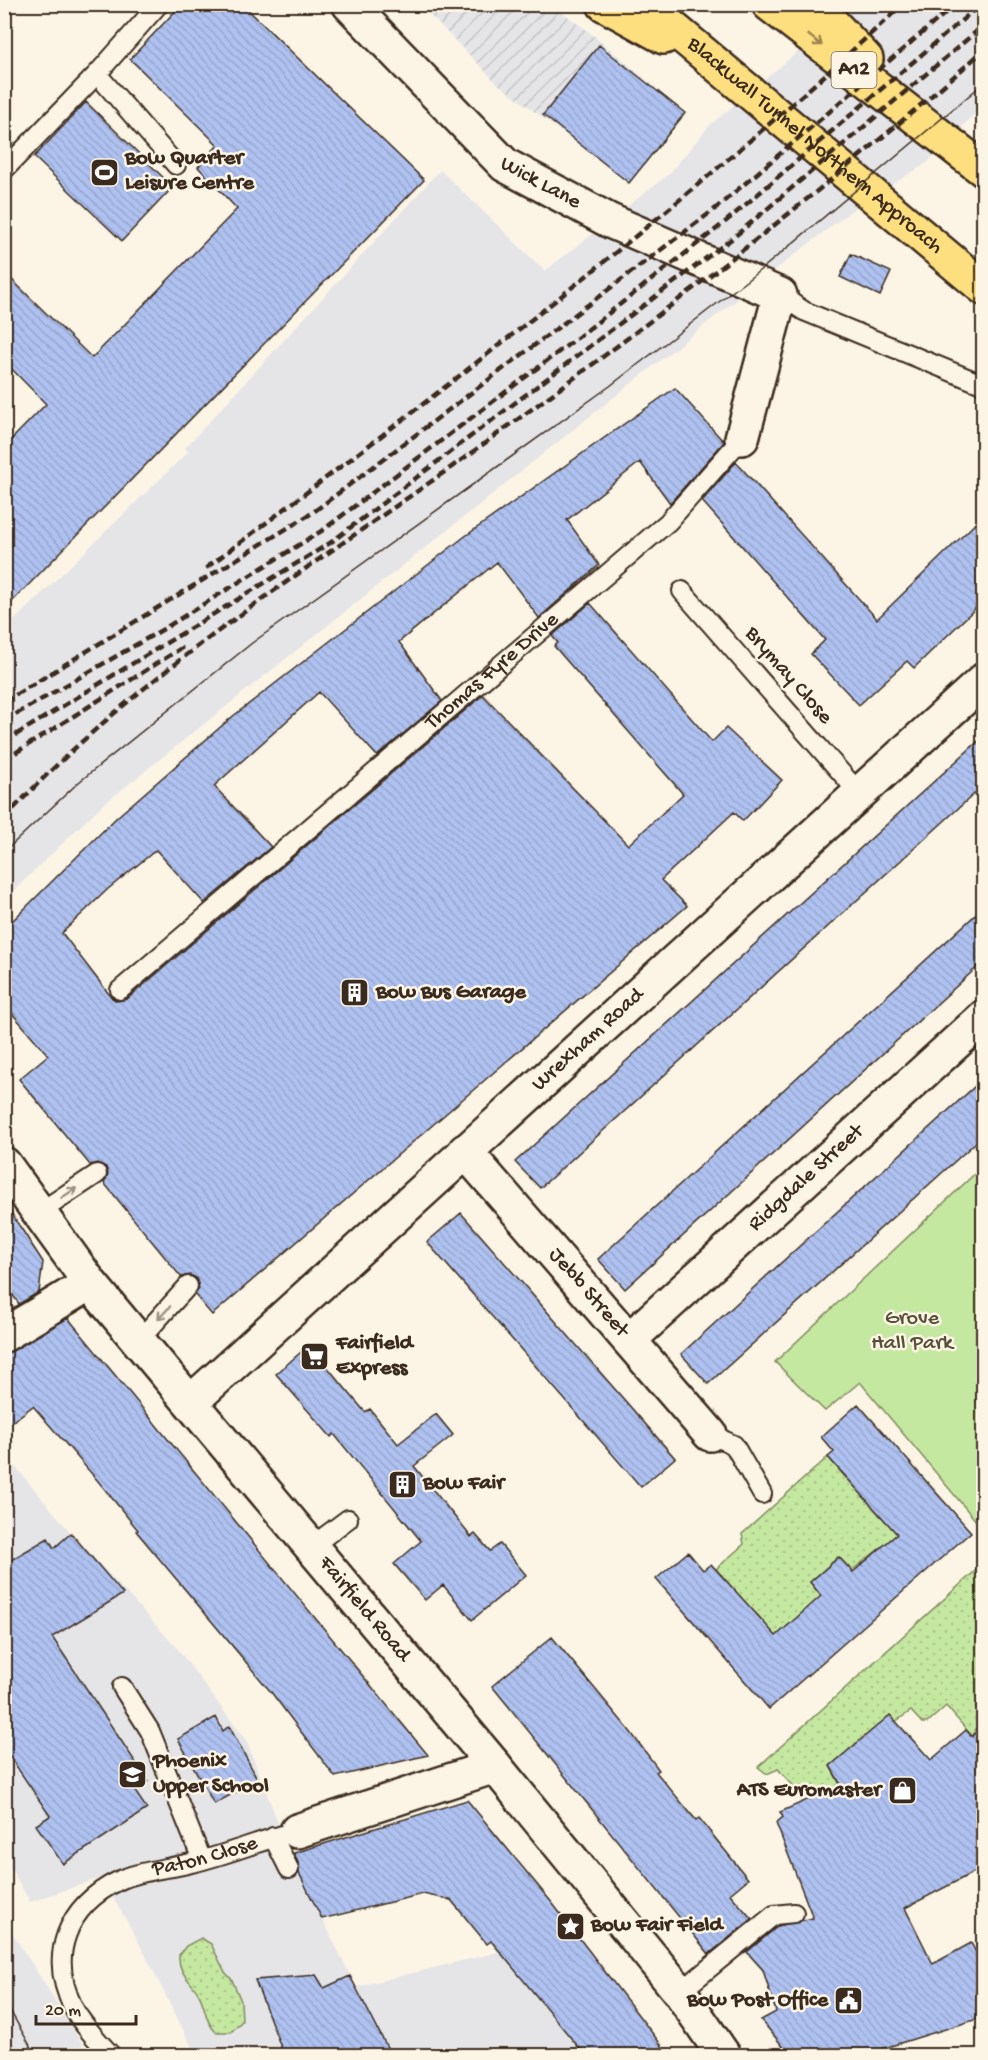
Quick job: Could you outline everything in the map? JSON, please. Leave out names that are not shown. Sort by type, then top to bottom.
[{"type":"highway","points":[[604,4],[726,72]]},
{"type":"highway","name":"Blackwall Tunnel Northern Approach","points":[[644,4],[984,288]]},
{"type":"highway","name":"A12","points":[[769,4],[984,170]]},
{"type":"highway","name":"A12","points":[[814,4],[939,136]]},
{"type":"street","name":"Wick Lane","points":[[349,4],[505,165],[610,221],[780,295]]},
{"type":"street","name":"Thomas Fyre Drive","points":[[742,438],[780,295]]},
{"type":"street","name":"Wrexham Road","points":[[192,1401],[984,680]]},
{"type":"street","name":"Ridgdale Street","points":[[629,1340],[984,1017]]},
{"type":"street","name":"Jebb Street","points":[[465,1151],[710,1434]]},
{"type":"street","name":"Fairfield Road","points":[[4,1164],[90,1283],[192,1401],[495,1766],[680,1992],[724,2055]]},
{"type":"street","points":[[4,1335],[90,1283]]},
{"type":"street","name":"Paton Close","points":[[285,1834],[495,1766]]},
{"type":"lane","points":[[4,170],[97,74],[159,4]]},
{"type":"lane","points":[[97,74],[176,165]]},
{"type":"lane","points":[[780,295],[804,311],[984,385]]},
{"type":"lane","name":"Thomas Fyre Drive","points":[[120,990],[668,522],[742,438]]},
{"type":"lane","name":"Brymay Close","points":[[682,591],[859,793]]},
{"type":"lane","points":[[40,1212],[97,1174]]},
{"type":"lane","points":[[140,1339],[188,1286]]},
{"type":"lane","points":[[710,1434],[734,1445],[762,1494]]},
{"type":"lane","points":[[312,1546],[348,1519]]},
{"type":"lane","points":[[122,1688],[150,1731],[202,1860]]},
{"type":"lane","points":[[285,1834],[289,1869]]},
{"type":"lane","name":"Paton Close","points":[[112,2055],[75,2011],[63,1980],[61,1956],[66,1933],[75,1914],[105,1889],[120,1880],[153,1870],[202,1860],[285,1834]]},
{"type":"lane","points":[[680,1992],[774,1915],[794,1912]]},
{"type":"shaded area","points":[[420,5],[552,5],[588,31],[685,113],[629,183],[497,83]]},
{"type":"shaded area","points":[[854,5],[983,5],[983,105],[927,163],[857,206],[100,807],[5,899],[5,629],[188,452],[185,448],[440,170],[545,271],[669,174],[709,126]]},
{"type":"shaded area","name":"Phoenix Upper School","points":[[4,1453],[71,1533],[177,1648],[247,1742],[290,1854],[356,1987],[498,1952],[553,1904],[659,2042],[664,2055],[196,2055],[134,1933],[101,1878],[30,1902],[5,1858]]},
{"type":"shaded area","points":[[4,1920],[58,2005],[89,2055],[5,2055]]},
{"type":"green space","name":"Grove Hall Park","points":[[983,1166],[984,1517],[977,1522],[860,1382],[825,1411],[775,1362]]},
{"type":"green space","points":[[828,1457],[846,1478],[851,1474],[878,1506],[875,1510],[898,1534],[851,1571],[838,1557],[810,1582],[822,1596],[771,1643],[766,1625],[746,1604],[722,1587],[727,1582],[716,1569],[744,1544],[742,1534]]},
{"type":"green space","points":[[983,1564],[983,1725],[972,1736],[946,1706],[927,1723],[922,1723],[911,1711],[830,1766],[884,1866],[859,1880],[804,1788],[798,1791],[778,1769],[767,1774],[758,1767]]},
{"type":"green space","points":[[201,1938],[211,1944],[225,1972],[232,1980],[241,2001],[242,2021],[231,2032],[216,2032],[212,2028],[201,1998],[180,1967],[179,1955],[186,1946]]},
{"type":"building","points":[[182,4],[242,4],[424,180],[4,610],[4,447],[46,404],[4,361],[4,272],[92,358],[237,209],[198,167],[218,145],[130,59]]},
{"type":"building","points":[[599,45],[685,113],[629,183],[543,115]]},
{"type":"building","name":"Bow Quarter Leisure Centre","points":[[86,102],[173,187],[122,241],[34,157]]},
{"type":"building","points":[[851,254],[891,272],[880,296],[840,277]]},
{"type":"building","name":"Bow Bus Garage","points":[[675,388],[724,442],[670,503],[640,462],[567,520],[599,565],[539,618],[497,562],[399,642],[442,701],[377,756],[319,692],[214,786],[271,847],[204,903],[156,850],[108,889],[62,933],[112,998],[117,1001],[127,999],[483,695],[628,845],[683,794],[554,646],[558,643],[552,636],[590,603],[712,742],[726,728],[782,780],[743,821],[734,812],[661,880],[687,906],[212,1315],[195,1295],[199,1288],[196,1278],[190,1275],[181,1277],[104,1183],[108,1174],[106,1167],[97,1163],[90,1165],[19,1079],[48,1055],[4,1004],[4,929],[117,817],[232,717],[464,537]]},
{"type":"building","points":[[736,462],[877,619],[984,515],[984,600],[914,668],[907,661],[859,705],[811,654],[825,640],[702,501]]},
{"type":"building","points":[[984,736],[984,785],[540,1188],[515,1162]]},
{"type":"building","points":[[984,907],[984,961],[625,1289],[598,1259]]},
{"type":"building","points":[[984,1078],[984,1135],[708,1384],[681,1354]]},
{"type":"building","points":[[4,1202],[43,1262],[39,1292],[19,1304],[4,1282]]},
{"type":"building","points":[[461,1213],[675,1458],[641,1487],[427,1242]]},
{"type":"building","points":[[68,1318],[428,1755],[335,1777],[271,1692],[136,1531],[138,1530],[98,1481],[33,1406],[4,1428],[4,1355]]},
{"type":"building","points":[[309,1345],[365,1412],[370,1409],[398,1444],[436,1414],[453,1435],[414,1466],[471,1537],[475,1534],[490,1551],[500,1544],[526,1575],[472,1620],[443,1585],[425,1600],[394,1564],[421,1541],[334,1434],[331,1437],[276,1374]]},
{"type":"building","points":[[858,1404],[971,1532],[769,1709],[656,1579],[688,1552],[703,1570],[711,1564],[776,1636],[821,1596],[810,1582],[839,1557],[853,1572],[897,1534],[828,1457],[834,1452],[821,1437]]},
{"type":"building","points":[[71,1533],[123,1594],[52,1637],[148,1781],[134,1790],[147,1809],[63,1864],[36,1825],[50,1816],[4,1748],[4,1564],[48,1538],[54,1548]]},
{"type":"building","points":[[552,1637],[629,1730],[659,1770],[656,1772],[696,1820],[699,1818],[748,1879],[730,1894],[752,1919],[709,1954],[492,1686]]},
{"type":"building","points":[[890,1715],[931,1760],[966,1730],[972,1736],[984,1725],[984,1867],[905,1908],[933,1964],[971,1943],[984,1967],[984,2017],[862,2055],[790,2055],[761,2020],[776,2012],[763,1970],[747,1952],[778,1926],[813,1918],[776,1823],[783,1817],[780,1812],[841,1785],[830,1766]]},
{"type":"building","points":[[216,1717],[223,1731],[229,1726],[258,1780],[214,1804],[178,1739]]},
{"type":"building","points":[[467,1800],[553,1904],[669,2055],[585,2055],[491,1941],[487,1944],[451,1900],[423,1894],[322,1919],[299,1873],[299,1865],[294,1853]]},
{"type":"building","points":[[316,1975],[324,1988],[350,1976],[391,2055],[284,2055],[255,1980]]},
{"type":"tram line","points":[[4,852],[79,782],[252,643],[610,386],[763,268],[984,83]]},
{"type":"tram line","points":[[4,2000],[36,2056]]},
{"type":"tram line","points":[[4,2031],[18,2056]]},
{"type":"railway","points":[[206,568],[474,365],[649,225],[735,153],[903,4]]},
{"type":"railway","points":[[4,702],[312,513],[715,209],[956,4]]},
{"type":"railway","points":[[4,721],[165,628],[323,530],[577,338],[724,223],[981,4]]},
{"type":"railway","points":[[4,742],[330,543],[734,237],[984,25]]},
{"type":"railway","points":[[4,819],[106,720],[160,676],[272,592],[446,471],[653,319],[854,161],[984,50]]},
{"type":"railway","points":[[4,760],[183,647]]},
{"type":"place","name":"Bow Quarter Leisure Centre","points":[[104,172]]},
{"type":"place","name":"Bow Bus Garage","points":[[355,993]]},
{"type":"place","name":"Fairfield Express","points":[[315,1357]]},
{"type":"place","name":"Bow Fair","points":[[402,1484]]},
{"type":"place","name":"Phoenix Upper School","points":[[132,1775]]},
{"type":"place","name":"ATS Euromaster","points":[[902,1791]]},
{"type":"place","name":"Bow Fair Field","points":[[570,1926]]},
{"type":"place","name":"Bow Post Office","points":[[849,2001]]}]
